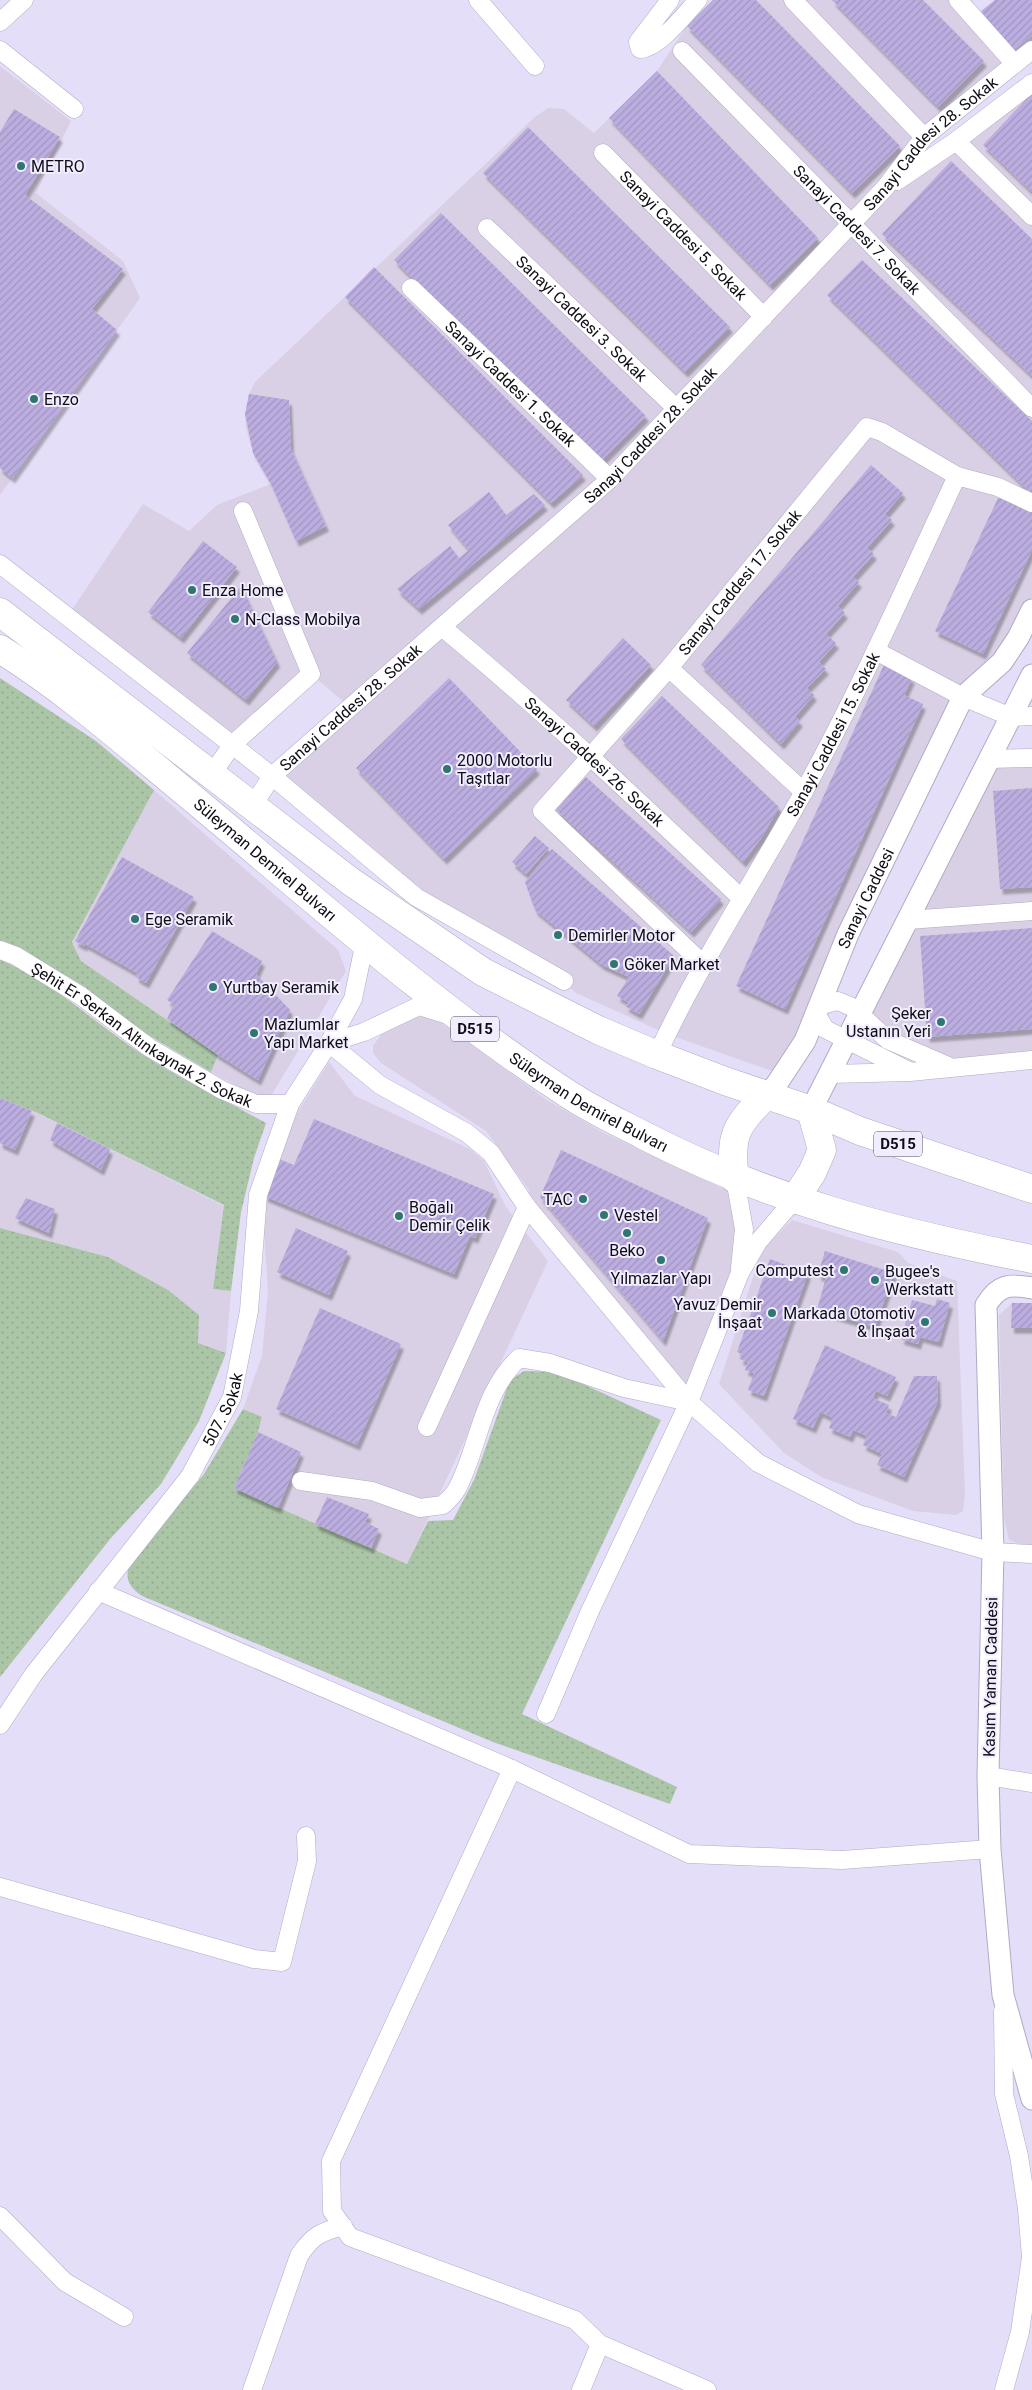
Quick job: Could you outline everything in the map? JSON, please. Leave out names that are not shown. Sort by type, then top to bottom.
[{"type":"highway","points":[[0,606],[28,632]]},
{"type":"highway","name":"Süleyman Demirel Bulvarı","points":[[0,612],[350,881],[483,972],[598,1030],[658,1054],[811,1110],[860,1131],[1032,1189]]},
{"type":"highway","name":"Süleyman Demirel Bulvarı","points":[[5,653],[92,714],[463,1020],[571,1096],[689,1159],[735,1179],[794,1200],[919,1236],[1032,1259]]},
{"type":"highway","points":[[735,1179],[732,1157],[734,1133],[766,1095]]},
{"type":"highway","points":[[794,1200],[812,1173],[822,1150],[811,1110]]},
{"type":"street","points":[[0,22],[24,0]]},
{"type":"street","points":[[478,0],[536,66]]},
{"type":"street","points":[[670,0],[638,42],[640,49],[647,48],[665,34],[698,0]]},
{"type":"street","points":[[793,0],[924,137]]},
{"type":"street","points":[[965,2],[1014,63]]},
{"type":"street","points":[[0,50],[74,109]]},
{"type":"street","name":"Sanayi Caddesi 28. Sokak","points":[[253,806],[272,776],[610,480],[885,188],[924,137],[1032,50]]},
{"type":"street","name":"Sanayi Caddesi 7. Sokak","points":[[682,51],[850,225],[1032,408]]},
{"type":"street","points":[[885,188],[956,141],[1032,83]]},
{"type":"street","points":[[956,141],[1032,216]]},
{"type":"street","name":"Sanayi Caddesi 5. Sokak","points":[[603,153],[764,317]]},
{"type":"street","name":"Sanayi Caddesi 3. Sokak","points":[[487,228],[677,409]]},
{"type":"street","name":"Sanayi Caddesi 1. Sokak","points":[[411,288],[610,480]]},
{"type":"street","name":"Sanayi Caddesi 17. Sokak","points":[[704,965],[542,811],[669,668],[867,427],[882,432],[957,476]]},
{"type":"street","points":[[957,476],[998,487],[1032,503]]},
{"type":"street","name":"Sanayi Caddesi 15. Sokak","points":[[658,1054],[704,965],[804,792],[876,651],[957,476]]},
{"type":"street","points":[[212,774],[232,744],[310,674],[243,511]]},
{"type":"street","points":[[0,564],[272,776],[416,897],[564,981]]},
{"type":"street","name":"Sanayi Caddesi","points":[[766,1095],[776,1085],[805,1041],[848,934],[962,697],[1002,662],[1032,610]]},
{"type":"street","name":"Sanayi Caddesi 26. Sokak","points":[[443,628],[521,693],[592,756],[742,900]]},
{"type":"street","points":[[876,651],[962,697],[1011,717],[1032,716]]},
{"type":"street","points":[[669,668],[804,792]]},
{"type":"street","points":[[811,1110],[1032,675]]},
{"type":"street","points":[[989,760],[1032,758]]},
{"type":"street","points":[[908,920],[1032,911]]},
{"type":"street","name":"507. Sokak","points":[[0,1725],[33,1675],[190,1476],[232,1397],[249,1311],[258,1195],[290,1104],[329,1043],[353,999],[365,941]]},
{"type":"street","name":"Şehit Er Serkan Altınkaynak 2. Sokak","points":[[0,950],[16,956],[81,996],[150,1048],[222,1090],[256,1104],[290,1104]]},
{"type":"street","points":[[910,1072],[825,1029],[819,1010],[838,1001],[852,1007],[888,1040],[950,1067]]},
{"type":"street","points":[[329,1043],[364,1032],[419,1006],[463,1020]]},
{"type":"street","points":[[329,1043],[380,1085],[467,1134],[491,1153],[527,1207],[689,1402],[758,1463],[858,1514],[993,1552],[1032,1554]]},
{"type":"street","points":[[830,1074],[910,1072],[1032,1060]]},
{"type":"street","points":[[735,1179],[744,1229],[740,1273]]},
{"type":"street","points":[[546,1714],[590,1611],[689,1402],[740,1273],[758,1242],[794,1200]]},
{"type":"street","points":[[426,1427],[527,1207]]},
{"type":"street","name":"Kasım Yaman Caddesi","points":[[1032,1288],[1013,1284],[994,1292],[986,1304],[993,1552],[988,1776],[990,1849],[1003,1995],[1032,2100]]},
{"type":"street","points":[[301,1481],[372,1490],[420,1508],[443,1505],[458,1488],[490,1402],[506,1370],[519,1358],[550,1363],[624,1388],[689,1402]]},
{"type":"street","points":[[98,1591],[512,1769],[689,1854],[842,1860],[990,1849]]},
{"type":"street","points":[[512,1769],[331,2162],[332,2211],[350,2238],[575,2320],[600,2344],[707,2390]]},
{"type":"street","points":[[988,1776],[1032,1783]]},
{"type":"street","points":[[0,1887],[254,1959],[282,1962],[307,1861],[306,1836]]},
{"type":"street","points":[[1003,1995],[1004,2094],[1020,2165],[1027,2208],[1031,2257],[1020,2332],[1004,2390]]},
{"type":"street","points":[[0,2216],[65,2282],[124,2317]]},
{"type":"street","points":[[252,2390],[299,2256],[309,2240],[325,2231],[342,2226]]},
{"type":"street","points":[[581,2390],[600,2344]]},
{"type":"shaded area","points":[[713,0],[973,0],[965,7],[1014,63],[924,137],[887,186],[1032,83],[1032,610],[962,697],[783,1075],[667,1034],[576,993],[564,981],[416,897],[272,776],[350,707],[311,674],[232,745],[67,617],[143,504],[189,531],[217,505],[271,484],[253,453],[246,428],[245,414],[249,394],[255,382],[535,117],[548,108],[564,109],[594,133],[657,71],[687,26]]},
{"type":"shaded area","name":"Enzo","points":[[0,66],[71,121],[36,193],[123,261],[140,298],[0,495]]},
{"type":"shaded area","points":[[1032,758],[1032,1060],[951,1067],[859,1016],[989,759]]},
{"type":"shaded area","points":[[154,790],[338,950],[346,971],[271,1096],[258,1097],[211,1072],[218,1055],[81,961],[72,941]]},
{"type":"shaded area","points":[[415,1017],[433,1017],[547,1100],[604,1133],[737,1195],[740,1273],[689,1402],[527,1207],[529,1190],[486,1131],[381,1063],[373,1053],[373,1046],[383,1032]]},
{"type":"shaded area","points":[[329,1062],[355,1096],[470,1149],[484,1161],[506,1207],[548,1261],[407,1564],[234,1488],[262,1418],[243,1409],[262,1356],[268,1291],[262,1202],[296,1115]]},
{"type":"shaded area","points":[[0,1098],[38,1113],[224,1206],[213,1289],[231,1291],[226,1353],[198,1343],[108,1257],[0,1228]]},
{"type":"shaded area","points":[[792,1220],[898,1252],[908,1263],[957,1281],[965,1494],[963,1511],[956,1515],[913,1511],[821,1477],[784,1453],[719,1384],[761,1252]]},
{"type":"shaded area","points":[[1012,1303],[1032,1303],[1032,1545],[1019,1544],[1009,1540],[1004,1518],[999,1315]]},
{"type":"green space","points":[[0,678],[96,741],[154,790],[72,942],[81,961],[218,1055],[211,1072],[138,1029],[85,987],[24,951],[0,942]]},
{"type":"green space","points":[[0,960],[36,978],[149,1059],[266,1123],[254,1158],[241,1212],[231,1291],[213,1289],[224,1205],[38,1113],[0,1098]]},
{"type":"green space","points":[[0,1228],[108,1257],[168,1290],[199,1315],[198,1343],[226,1353],[199,1421],[161,1484],[111,1538],[0,1677]]},
{"type":"green space","points":[[524,1371],[557,1372],[661,1420],[522,1714],[677,1787],[670,1804],[493,1742],[142,1596],[129,1583],[129,1565],[204,1474],[243,1409],[262,1417],[258,1432],[234,1488],[407,1564],[428,1521],[453,1520],[474,1480],[510,1380]]},
{"type":"building","points":[[713,0],[756,0],[900,146],[852,193],[687,26]]},
{"type":"building","points":[[832,0],[923,0],[984,61],[938,107]]},
{"type":"building","points":[[995,0],[1032,0],[1032,35],[1011,51],[981,11]]},
{"type":"building","points":[[657,71],[818,238],[770,285],[609,118]]},
{"type":"building","points":[[1032,93],[1032,192],[983,145]]},
{"type":"building","name":"Enzo","points":[[14,109],[60,137],[25,195],[123,269],[92,309],[117,330],[12,478],[0,468],[0,132]]},
{"type":"building","points":[[528,127],[730,327],[685,372],[483,173]]},
{"type":"building","points":[[951,161],[1032,239],[1032,376],[882,234]]},
{"type":"building","points":[[441,213],[646,416],[599,463],[394,260]]},
{"type":"building","points":[[862,260],[1032,421],[1032,494],[827,295]]},
{"type":"building","points":[[374,267],[583,475],[551,503],[345,297]]},
{"type":"building","points":[[249,394],[289,400],[291,449],[326,526],[296,541],[271,484],[253,453],[245,414]]},
{"type":"building","points":[[871,465],[903,493],[885,514],[892,520],[867,548],[874,554],[853,577],[859,582],[838,606],[845,613],[826,634],[836,643],[819,662],[826,669],[807,688],[814,695],[795,717],[800,721],[781,744],[701,665]]},
{"type":"building","points":[[489,492],[506,515],[534,494],[545,505],[419,609],[397,589],[450,546],[459,558],[469,550],[448,525]]},
{"type":"building","points":[[999,496],[1032,511],[1032,550],[983,654],[935,631]]},
{"type":"building","name":"Enza Home","points":[[203,541],[237,567],[181,638],[148,612]]},
{"type":"building","name":"N-Class Mobilya","points":[[241,586],[277,662],[246,700],[187,653]]},
{"type":"building","points":[[623,638],[651,665],[594,726],[566,700]]},
{"type":"building","points":[[884,665],[912,678],[904,695],[923,704],[785,1009],[736,986]]},
{"type":"building","name":"2000 Motorlu Taşıtlar","points":[[449,678],[537,769],[444,859],[356,768]]},
{"type":"building","points":[[662,696],[779,807],[762,837],[743,862],[621,739]]},
{"type":"building","points":[[586,777],[721,899],[691,932],[556,810]]},
{"type":"building","points":[[1032,788],[1032,887],[1000,889],[993,791]]},
{"type":"building","points":[[535,836],[549,848],[526,874],[512,862]]},
{"type":"building","points":[[552,849],[674,956],[639,1014],[625,1006],[629,1003],[617,996],[629,977],[602,965],[535,910],[525,882]]},
{"type":"building","name":"Ege Seramik","points":[[122,857],[194,897],[146,983],[136,977],[137,973],[85,944],[84,946],[75,941]]},
{"type":"building","points":[[1032,928],[1032,1029],[927,1037],[920,936]]},
{"type":"building","name":"Yurtbay Seramik","points":[[212,931],[262,961],[256,974],[290,1010],[258,1080],[218,1055],[167,1019],[174,1004],[167,1000]]},
{"type":"building","points":[[0,1098],[32,1111],[15,1150],[0,1143]]},
{"type":"building","name":"Boğalı Demir Çelik","points":[[314,1119],[494,1194],[475,1238],[470,1236],[454,1274],[264,1196],[279,1159],[294,1165]]},
{"type":"building","points":[[57,1123],[110,1149],[101,1170],[50,1140]]},
{"type":"building","points":[[561,1150],[708,1218],[663,1341],[540,1197]]},
{"type":"building","points":[[26,1198],[55,1209],[49,1233],[15,1218]]},
{"type":"building","points":[[296,1228],[348,1251],[329,1295],[277,1272]]},
{"type":"building","points":[[825,1251],[894,1273],[875,1327],[817,1310],[826,1277],[818,1275]]},
{"type":"building","name":"Yavuz Demir İnşaat","points":[[770,1259],[808,1273],[764,1396],[748,1390],[754,1373],[745,1370],[748,1362],[740,1359],[742,1354],[737,1352]]},
{"type":"building","name":"Markada Otomotiv & Inşaat","points":[[937,1299],[950,1303],[939,1342],[920,1337],[918,1344],[901,1339],[912,1300],[935,1306]]},
{"type":"building","points":[[1012,1303],[1032,1303],[1032,1328],[1011,1328]]},
{"type":"building","points":[[320,1308],[401,1344],[357,1445],[276,1409]]},
{"type":"building","points":[[825,1345],[896,1377],[887,1396],[876,1391],[873,1398],[889,1405],[886,1413],[896,1417],[914,1376],[937,1376],[938,1401],[904,1477],[877,1465],[882,1454],[863,1445],[867,1436],[853,1430],[850,1437],[829,1428],[833,1418],[820,1412],[813,1428],[793,1419]]},
{"type":"building","points":[[258,1432],[301,1452],[278,1508],[234,1488]]},
{"type":"building","points":[[327,1497],[369,1514],[365,1522],[379,1529],[371,1548],[315,1524]]},
{"type":"place","name":"METRO","points":[[21,166]]},
{"type":"place","name":"Enzo","points":[[34,399]]},
{"type":"place","name":"Enza Home","points":[[192,590]]},
{"type":"place","name":"N-Class Mobilya","points":[[235,619]]},
{"type":"place","name":"2000 Motorlu Taşıtlar","points":[[447,769]]},
{"type":"place","name":"Ege Seramik","points":[[135,919]]},
{"type":"place","name":"Demirler Motor","points":[[558,935]]},
{"type":"place","name":"Göker Market","points":[[614,964]]},
{"type":"place","name":"Yurtbay Seramik","points":[[213,987]]},
{"type":"place","name":"Şeker Ustanın Yeri","points":[[941,1022]]},
{"type":"place","name":"Mazlumlar Yapı Market","points":[[254,1033]]},
{"type":"place","name":"TAC","points":[[583,1199]]},
{"type":"place","name":"Vestel","points":[[604,1215]]},
{"type":"place","name":"Boğalı Demir Çelik","points":[[399,1216]]},
{"type":"place","name":"Beko","points":[[627,1233]]},
{"type":"place","name":"Yılmazlar Yapı","points":[[661,1260]]},
{"type":"place","name":"Computest","points":[[844,1270]]},
{"type":"place","name":"Bugee's Werkstatt","points":[[875,1280]]},
{"type":"place","name":"Yavuz Demir İnşaat","points":[[772,1313]]},
{"type":"place","name":"Markada Otomotiv & Inşaat","points":[[925,1322]]}]
